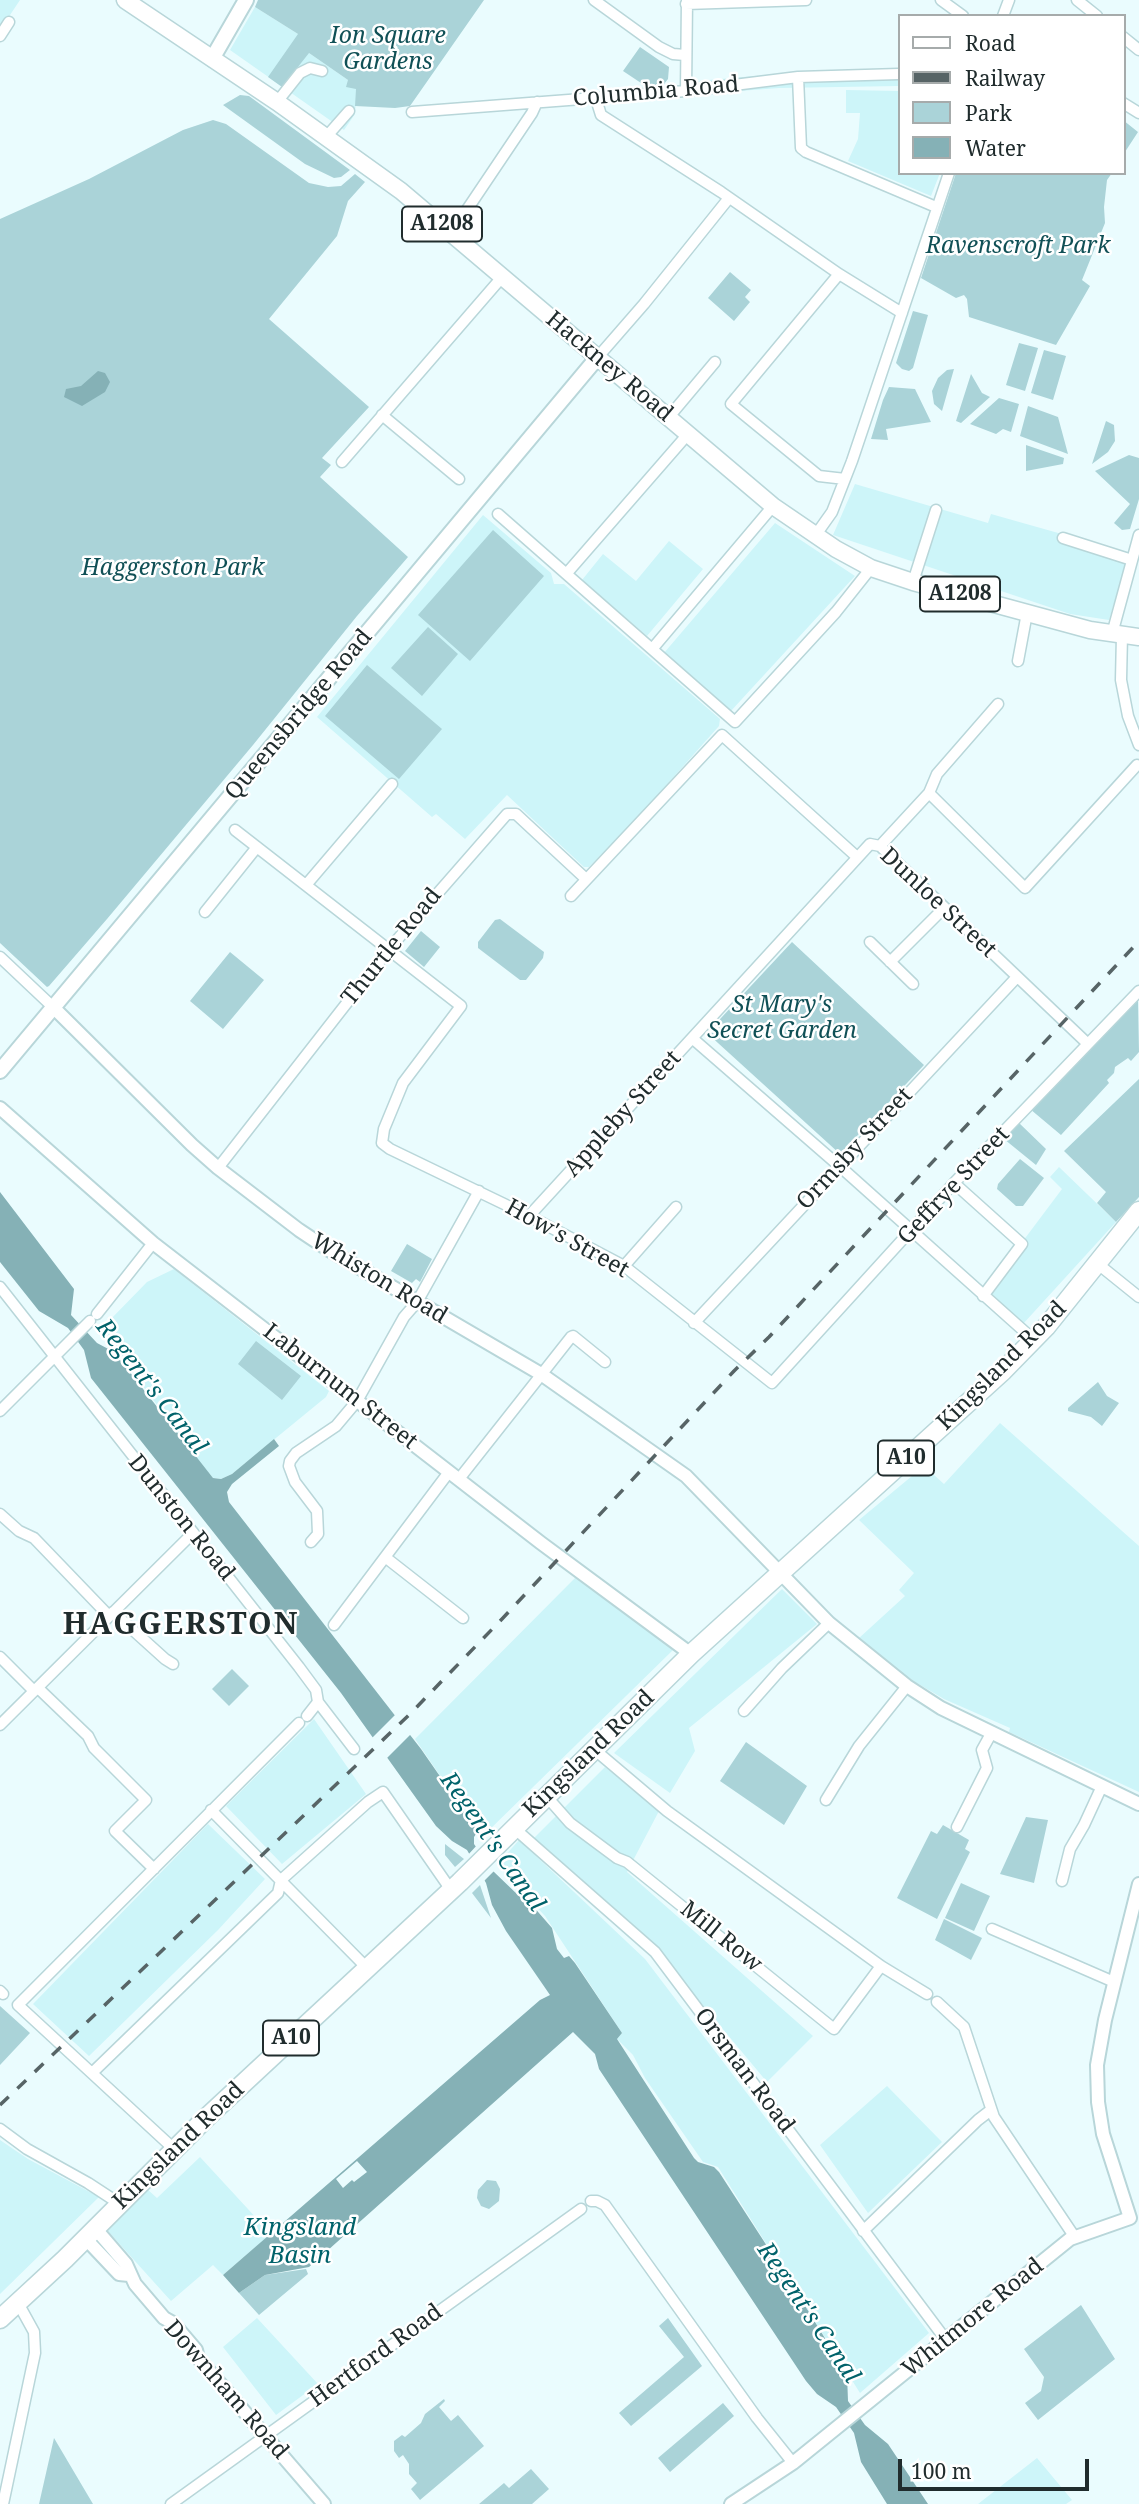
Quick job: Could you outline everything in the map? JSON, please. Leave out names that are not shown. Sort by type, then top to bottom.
[{"type":"highway","name":"Kingsland Road","points":[[0,2319],[174,2149],[466,1876],[691,1654],[1034,1340],[1139,1211]]},
{"type":"main road","name":"Hackney Road","points":[[125,0],[327,136],[401,191],[668,418],[774,506],[815,536],[871,568],[913,582],[1090,631],[1124,635]]},
{"type":"main road","points":[[212,59],[246,0]]},
{"type":"main road","name":"Queensbridge Road","points":[[0,1071],[597,358]]},
{"type":"street","points":[[594,0],[659,47],[673,54],[685,55]]},
{"type":"street","points":[[686,91],[687,2],[806,0]]},
{"type":"street","points":[[940,0],[960,14]]},
{"type":"street","points":[[1077,0],[1094,14]]},
{"type":"street","points":[[0,36],[9,22]]},
{"type":"street","points":[[1125,39],[1139,50]]},
{"type":"street","points":[[277,102],[300,73],[310,68],[322,71]]},
{"type":"street","name":"Columbia Road","points":[[412,112],[686,91],[798,77],[898,74]]},
{"type":"street","points":[[798,77],[800,148],[936,207]]},
{"type":"street","points":[[596,99],[601,115],[902,313]]},
{"type":"street","points":[[452,232],[537,103]]},
{"type":"street","points":[[327,136],[349,111]]},
{"type":"street","points":[[815,536],[829,518],[845,480],[948,175]]},
{"type":"street","points":[[597,358],[729,198]]},
{"type":"street","points":[[839,274],[731,404],[819,476],[845,480]]},
{"type":"street","points":[[342,462],[503,276]]},
{"type":"street","points":[[668,418],[715,362]]},
{"type":"street","points":[[382,415],[458,480]]},
{"type":"street","points":[[567,573],[688,434]]},
{"type":"street","points":[[653,648],[774,506]]},
{"type":"street","points":[[913,582],[936,510]]},
{"type":"street","points":[[498,514],[735,722],[836,612],[871,568]]},
{"type":"street","points":[[1139,536],[1132,560],[1121,680],[1128,716],[1139,745]]},
{"type":"street","points":[[1063,538],[1132,560]]},
{"type":"street","points":[[1017,661],[1027,613]]},
{"type":"street","points":[[880,846],[929,793],[937,774],[998,704]]},
{"type":"street","name":"Dunloe Street","points":[[586,879],[722,735],[857,857],[870,844],[880,846],[1088,1044]]},
{"type":"street","points":[[929,793],[1025,888],[1137,765]]},
{"type":"street","points":[[306,885],[392,784]]},
{"type":"street","name":"Thurtle Road","points":[[218,1168],[388,949],[507,814],[516,814],[586,879]]},
{"type":"street","points":[[235,830],[388,949]]},
{"type":"street","points":[[205,912],[257,848]]},
{"type":"street","name":"Appleby Street","points":[[529,1216],[857,857]]},
{"type":"street","points":[[571,896],[586,879]]},
{"type":"street","points":[[890,962],[944,908]]},
{"type":"street","points":[[870,942],[913,984]]},
{"type":"street","name":"How's Street","points":[[388,949],[461,1006],[402,1083],[383,1129],[382,1143],[624,1266],[772,1383]]},
{"type":"street","name":"Whiston Road","points":[[0,957],[218,1168],[316,1242],[541,1374],[686,1476],[829,1623],[906,1686],[941,1708],[1139,1804]]},
{"type":"street","name":"Ormsby Street","points":[[694,1323],[1017,977]]},
{"type":"street","name":"Geffrye Street","points":[[772,1383],[954,1183],[1139,991]]},
{"type":"street","points":[[692,1038],[839,1165],[1034,1340]]},
{"type":"street","name":"Laburnum Street","points":[[0,1108],[153,1242],[454,1476],[691,1654]]},
{"type":"street","points":[[954,1183],[1022,1244],[983,1296]]},
{"type":"street","points":[[311,1542],[318,1534],[317,1511],[295,1482],[289,1466],[290,1461],[296,1453],[336,1426],[357,1401],[406,1313],[417,1302],[479,1191]]},
{"type":"street","points":[[624,1266],[676,1207]]},
{"type":"street","points":[[0,1411],[93,1318],[153,1242]]},
{"type":"street","points":[[1098,1264],[1139,1297]]},
{"type":"street","name":"Dunston Road","points":[[0,1287],[316,1690],[318,1702],[354,1749]]},
{"type":"street","points":[[334,1625],[386,1558],[573,1336],[605,1362]]},
{"type":"street","points":[[0,1514],[19,1531],[34,1538],[111,1614],[173,1664]]},
{"type":"street","points":[[0,1725],[193,1533]]},
{"type":"street","points":[[386,1558],[463,1618]]},
{"type":"street","points":[[744,1711],[782,1668],[829,1623]]},
{"type":"street","points":[[0,1657],[88,1736],[94,1748],[146,1800],[115,1831],[154,1868]]},
{"type":"street","points":[[826,1800],[859,1746],[906,1686]]},
{"type":"street","points":[[174,2149],[18,2005],[318,1702]]},
{"type":"street","points":[[957,1827],[987,1768],[982,1750],[992,1732]]},
{"type":"street","points":[[595,1750],[667,1811],[881,1966],[927,1994]]},
{"type":"street","points":[[1062,1881],[1070,1849],[1102,1787]]},
{"type":"street","points":[[92,2073],[278,1892],[281,1880],[368,1802],[383,1792],[451,1890]]},
{"type":"street","name":"Mill Row","points":[[547,1797],[570,1823],[617,1858],[627,1862],[834,2029],[881,1966]]},
{"type":"street","points":[[211,1810],[366,1968]]},
{"type":"street","name":"Orsman Road","points":[[514,1828],[655,1952],[946,2340]]},
{"type":"street","points":[[1135,2216],[1103,2134],[1098,2102],[1098,2055],[1138,1889]]},
{"type":"street","points":[[992,1929],[1114,1982]]},
{"type":"street","points":[[937,2002],[964,2027],[991,2110],[1074,2236]]},
{"type":"street","points":[[863,2231],[991,2110]]},
{"type":"street","points":[[1,2131],[120,2204]]},
{"type":"street","points":[[590,2202],[597,2201],[605,2205],[757,2418],[793,2463]]},
{"type":"street","name":"Hertford Road","points":[[171,2504],[581,2208]]},
{"type":"street","name":"Whitmore Road","points":[[732,2504],[793,2463],[1074,2236],[1135,2216]]},
{"type":"street","name":"Downham Road","points":[[90,2233],[120,2274],[129,2275],[164,2318],[173,2323],[197,2350],[198,2358],[324,2504]]},
{"type":"street","points":[[4,2504],[35,2353],[34,2332],[18,2303]]},
{"type":"shaded area","points":[[0,0],[20,0],[0,30]]},
{"type":"shaded area","points":[[255,7],[298,34],[309,53],[357,88],[355,114],[344,130],[230,50]]},
{"type":"shaded area","points":[[898,71],[898,86],[779,88],[699,94],[698,81],[777,74]]},
{"type":"shaded area","points":[[846,90],[898,91],[898,175],[939,175],[931,196],[848,161],[858,139],[860,113],[846,113]]},
{"type":"shaded area","points":[[855,484],[988,523],[991,514],[1129,553],[1109,620],[1070,614],[833,535]]},
{"type":"shaded area","points":[[483,515],[551,573],[554,584],[564,584],[720,719],[719,726],[638,817],[589,867],[584,867],[507,795],[465,839],[436,814],[432,817],[317,717]]},
{"type":"shaded area","points":[[775,523],[855,576],[730,712],[664,653]]},
{"type":"shaded area","points":[[669,541],[703,569],[647,636],[582,580],[603,554],[636,581]]},
{"type":"shaded area","points":[[1059,1167],[1116,1222],[1023,1324],[987,1289],[1062,1189],[1050,1177]]},
{"type":"shaded area","points":[[174,1269],[329,1391],[326,1397],[232,1474],[221,1479],[213,1478],[197,1459],[103,1332],[108,1322],[147,1282]]},
{"type":"shaded area","points":[[1000,1423],[1139,1546],[1139,1792],[1009,1732],[1010,1728],[944,1699],[910,1679],[858,1639],[905,1596],[899,1590],[914,1573],[859,1520],[924,1466],[944,1484]]},
{"type":"shaded area","points":[[576,1577],[673,1650],[482,1837],[415,1739]]},
{"type":"shaded area","points":[[782,1589],[817,1624],[689,1728],[695,1751],[670,1793],[614,1753]]},
{"type":"shaded area","points":[[314,1719],[366,1794],[282,1864],[226,1806]]},
{"type":"shaded area","points":[[605,1767],[659,1811],[627,1872],[813,2036],[767,2082],[657,1950],[531,1841]]},
{"type":"shaded area","points":[[208,1824],[265,1879],[218,1930],[89,2056],[33,2004]]},
{"type":"shaded area","points":[[519,1840],[645,1959],[929,2333],[860,2393],[718,2167],[703,2162],[645,2078],[633,2055],[617,2039],[622,2033],[545,1916],[497,1865]]},
{"type":"shaded area","points":[[887,2086],[942,2142],[868,2213],[820,2145]]},
{"type":"shaded area","points":[[0,2140],[28,2159],[99,2197],[0,2294]]},
{"type":"shaded area","points":[[200,2157],[271,2234],[223,2275],[213,2265],[171,2301],[106,2229],[147,2189],[157,2198]]},
{"type":"shaded area","points":[[257,2318],[318,2384],[276,2415],[223,2347]]},
{"type":"shaded area","points":[[1037,2458],[1072,2500],[1066,2504],[978,2504]]},
{"type":"green space","name":"Ion Square Gardens","points":[[258,0],[484,0],[410,106],[395,108],[355,106],[356,89],[346,87],[348,80],[309,53],[282,87],[268,77],[298,34],[255,7]]},
{"type":"green space","points":[[640,47],[669,67],[668,79],[664,84],[647,87],[623,71]]},
{"type":"green space","points":[[240,95],[249,96],[350,170],[341,177],[334,178],[305,164],[223,105]]},
{"type":"green space","name":"Haggerston Park","points":[[213,120],[226,124],[309,183],[328,187],[341,186],[355,174],[365,182],[348,201],[337,236],[269,319],[369,407],[322,458],[331,465],[320,477],[408,557],[107,919],[47,987],[0,943],[0,219],[89,179],[183,130]]},
{"type":"green space","points":[[1125,122],[1138,132],[1125,152]]},
{"type":"green space","name":"Ravenscroft Park","points":[[955,175],[1111,175],[1107,180],[1105,223],[1082,280],[1090,286],[1056,345],[969,317],[964,295],[956,298],[921,278]]},
{"type":"green space","points":[[730,272],[751,290],[745,297],[750,302],[734,321],[708,298]]},
{"type":"green space","points":[[913,311],[928,315],[913,368],[909,371],[896,363]]},
{"type":"green space","points":[[1019,343],[1038,348],[1025,391],[1006,385]]},
{"type":"green space","points":[[1044,350],[1066,356],[1053,400],[1031,393]]},
{"type":"green space","points":[[954,369],[942,411],[934,404],[932,391],[938,378],[947,370]]},
{"type":"green space","points":[[971,374],[982,393],[990,397],[961,423],[956,421]]},
{"type":"green space","points":[[889,387],[915,389],[931,422],[886,429],[888,440],[871,439],[883,400]]},
{"type":"green space","points":[[999,398],[1019,404],[1011,432],[1003,429],[996,434],[970,424]]},
{"type":"green space","points":[[1028,406],[1058,417],[1068,454],[1020,436]]},
{"type":"green space","points":[[1106,421],[1114,425],[1115,441],[1108,452],[1092,464]]},
{"type":"green space","points":[[1026,445],[1064,458],[1063,464],[1026,471]]},
{"type":"green space","points":[[1129,455],[1139,458],[1139,499],[1130,529],[1122,530],[1114,523],[1130,504],[1095,471]]},
{"type":"green space","points":[[493,530],[544,576],[470,661],[418,615]]},
{"type":"green space","points":[[428,627],[458,654],[422,696],[391,668]]},
{"type":"green space","points":[[367,665],[442,729],[399,779],[325,716]]},
{"type":"green space","points":[[500,919],[544,952],[543,958],[526,980],[520,980],[478,948],[478,942],[495,920]]},
{"type":"green space","points":[[421,931],[440,947],[424,967],[405,951]]},
{"type":"green space","name":"St Mary's Secret Garden","points":[[792,942],[924,1065],[840,1154],[707,1033]]},
{"type":"green space","points":[[230,952],[264,980],[223,1029],[190,1001]]},
{"type":"green space","points":[[1138,1000],[1139,1052],[1131,1061],[1128,1058],[1115,1067],[1114,1073],[1107,1080],[1109,1083],[1061,1135],[1030,1109]]},
{"type":"green space","points":[[1139,1079],[1139,1197],[1116,1222],[1097,1203],[1106,1192],[1064,1151]]},
{"type":"green space","points":[[1018,1122],[1046,1149],[1036,1165],[1004,1139]]},
{"type":"green space","points":[[1020,1159],[1044,1178],[1023,1206],[1016,1206],[997,1189],[998,1184]]},
{"type":"green space","points":[[407,1244],[432,1259],[420,1282],[416,1279],[412,1283],[391,1271]]},
{"type":"green space","points":[[256,1341],[301,1376],[282,1400],[238,1364]]},
{"type":"green space","points":[[1098,1382],[1107,1396],[1119,1403],[1102,1426],[1091,1417],[1068,1411],[1068,1408]]},
{"type":"green space","points":[[232,1669],[249,1686],[229,1706],[212,1689]]},
{"type":"green space","points":[[746,1742],[807,1786],[784,1825],[720,1781]]},
{"type":"green space","points":[[1026,1817],[1048,1820],[1034,1883],[1000,1874]]},
{"type":"green space","points":[[943,1825],[969,1840],[965,1849],[970,1852],[937,1919],[897,1898],[931,1831],[937,1834]]},
{"type":"green space","points":[[445,1844],[464,1859],[455,1867],[445,1855]]},
{"type":"green space","points":[[961,1883],[990,1896],[974,1931],[945,1918]]},
{"type":"green space","points":[[480,1885],[491,1918],[472,1893]]},
{"type":"green space","points":[[944,1919],[982,1938],[971,1960],[935,1940]]},
{"type":"green space","points":[[0,2006],[30,2033],[0,2065]]},
{"type":"green space","points":[[487,2180],[496,2181],[500,2189],[499,2201],[489,2209],[481,2206],[477,2198],[478,2190]]},
{"type":"green space","points":[[306,2269],[308,2274],[259,2315],[239,2293],[265,2275]]},
{"type":"green space","points":[[1081,2305],[1115,2359],[1038,2420],[1025,2403],[1041,2391],[1044,2377],[1024,2349]]},
{"type":"green space","points":[[668,2318],[702,2366],[631,2426],[619,2413],[684,2357],[659,2326]]},
{"type":"green space","points":[[444,2399],[439,2407],[451,2421],[458,2415],[484,2446],[420,2500],[411,2489],[417,2483],[409,2474],[409,2464],[403,2455],[399,2458],[394,2451],[394,2441],[402,2435],[405,2437],[421,2423],[425,2414]]},
{"type":"green space","points":[[723,2403],[734,2416],[670,2472],[658,2458]]},
{"type":"green space","points":[[54,2438],[93,2504],[39,2504]]},
{"type":"green space","points":[[531,2469],[549,2489],[532,2504],[479,2504],[504,2483],[509,2488]]},
{"type":"water","points":[[98,371],[105,373],[110,382],[105,392],[82,406],[64,397],[66,389],[81,386]]},
{"type":"water","points":[[0,1192],[74,1289],[71,1315],[97,1343],[114,1352],[213,1478],[221,1479],[232,1474],[274,1439],[279,1446],[232,1484],[227,1492],[229,1502],[421,1749],[478,1831],[474,1844],[493,1871],[532,1905],[552,1928],[557,1949],[564,1958],[569,1956],[575,1963],[622,2033],[617,2039],[694,2158],[719,2172],[791,2283],[847,2374],[848,2401],[865,2425],[888,2444],[928,2504],[887,2504],[861,2462],[854,2433],[836,2407],[817,2394],[806,2381],[599,2069],[595,2054],[573,2032],[309,2267],[265,2275],[239,2293],[223,2275],[540,2000],[550,1995],[506,1931],[492,1905],[486,1883],[467,1850],[436,1826],[341,1693],[91,1378],[84,1350],[68,1328],[39,1311],[0,1262]]},
{"type":"pier","points":[[398,1712],[413,1732],[386,1759],[371,1739]]},
{"type":"pier","points":[[478,1844],[496,1869],[482,1883],[467,1856]]},
{"type":"pier","points":[[357,2161],[367,2172],[343,2188],[336,2179]]},
{"type":"railway","points":[[0,2105],[409,1715],[769,1337],[1139,941]]},
{"type":"district","name":"HAGGERSTON","points":[[181,1625]]},
{"type":"water label","name":"Regent's Canal","points":[[151,1387]]},
{"type":"water label","name":"Regent's Canal","points":[[492,1842]]},
{"type":"water label","name":"Kingsland Basin","points":[[300,2242]]},
{"type":"water label","name":"Regent's Canal","points":[[808,2313]]}]
